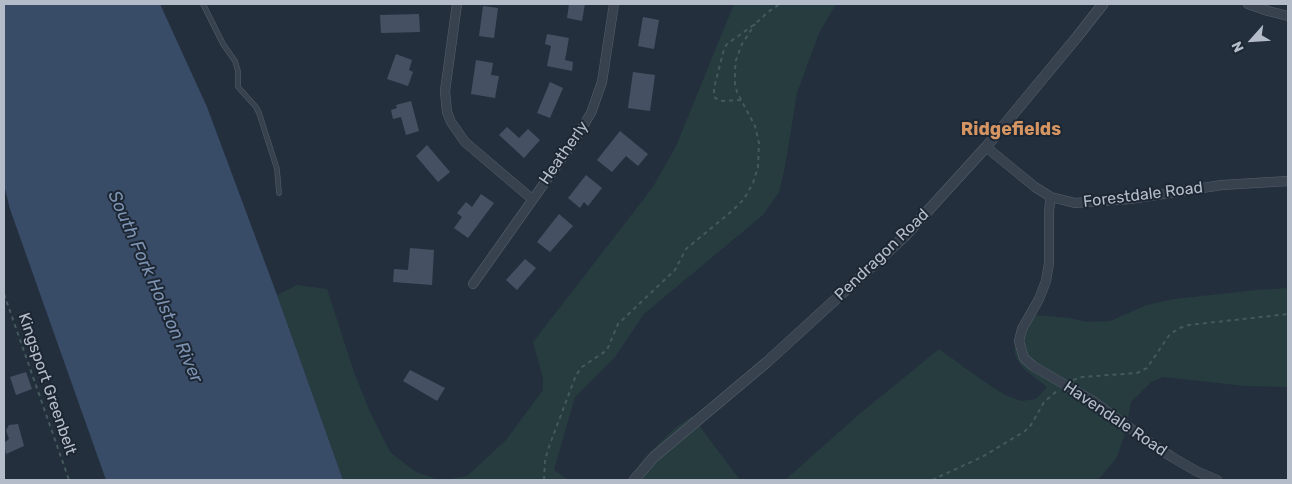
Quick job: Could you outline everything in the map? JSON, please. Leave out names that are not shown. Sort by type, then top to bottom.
[{"type":"street","points":[[456,4],[445,91],[447,112],[451,122],[465,142],[532,199]]},
{"type":"street","name":"Heatherly","points":[[473,284],[572,144],[591,113],[602,82],[614,4]]},
{"type":"street","name":"Pendragon Road","points":[[634,480],[654,457],[767,362],[904,237],[986,147],[1103,4]]},
{"type":"street","points":[[1248,4],[1288,16]]},
{"type":"street","name":"Forestdale Road","points":[[986,147],[1035,187],[1051,197],[1075,203],[1094,203],[1222,185],[1288,181]]},
{"type":"street","name":"Havendale Road","points":[[1051,197],[1049,210],[1049,263],[1046,281],[1039,299],[1022,330],[1019,341],[1024,358],[1033,366],[1093,401],[1194,476],[1217,480]]},
{"type":"lane","points":[[203,4],[223,44],[235,61],[238,71],[238,87],[259,113],[277,169],[279,193]]},
{"type":"path","points":[[741,100],[717,99],[714,97],[714,88],[727,44],[780,4]]},
{"type":"path","points":[[544,480],[545,460],[576,375],[582,367],[607,350],[618,324],[676,270],[686,249],[732,211],[744,199],[754,183],[758,167],[759,144],[755,126],[735,84],[736,60],[742,44],[755,24]]},
{"type":"path","name":"Kingsport Greenbelt","points":[[4,294],[69,480]]},
{"type":"path","points":[[932,480],[982,457],[1025,431],[1031,425],[1037,411],[1044,402],[1075,379],[1127,374],[1147,368],[1170,334],[1180,328],[1189,325],[1288,314]]},
{"type":"green space","points":[[734,4],[836,4],[819,33],[797,93],[779,192],[763,215],[644,314],[615,357],[575,397],[554,470],[568,480],[444,480],[467,476],[506,440],[543,390],[543,378],[533,342],[653,187],[676,146]]},
{"type":"green space","points":[[297,285],[327,289],[354,372],[370,412],[390,452],[416,472],[439,480],[343,480],[277,295]]},
{"type":"green space","points":[[1288,288],[1288,387],[1245,386],[1163,377],[1151,382],[1131,402],[1124,437],[1116,459],[1098,480],[785,480],[857,416],[939,349],[1005,395],[1021,401],[1036,399],[1047,387],[1024,369],[1014,351],[1015,344],[1036,315],[1070,318],[1086,322],[1110,321],[1147,305],[1174,299]]},
{"type":"green space","points":[[692,416],[740,480],[628,480],[645,457],[675,428]]},
{"type":"water","name":"South Fork Holston River","points":[[4,4],[160,4],[207,107],[343,480],[106,480],[10,209],[4,185]]},
{"type":"building","points":[[569,4],[585,4],[582,21],[567,18]]},
{"type":"building","points":[[483,6],[498,8],[494,38],[479,36]]},
{"type":"building","points":[[419,14],[420,32],[381,33],[380,15]]},
{"type":"building","points":[[643,17],[659,20],[654,49],[638,46]]},
{"type":"building","points":[[547,34],[569,38],[565,60],[573,62],[572,71],[547,66],[551,46],[545,44]]},
{"type":"building","points":[[396,54],[412,60],[409,70],[413,72],[408,86],[387,79]]},
{"type":"building","points":[[476,60],[493,63],[491,75],[499,76],[495,98],[471,94]]},
{"type":"building","points":[[633,72],[655,75],[650,111],[628,108]]},
{"type":"building","points":[[550,82],[563,88],[550,118],[537,113]]},
{"type":"building","points":[[411,101],[419,131],[406,135],[401,117],[393,119],[391,110],[397,108],[396,105]]},
{"type":"building","points":[[507,127],[519,138],[528,129],[540,140],[524,158],[499,135]]},
{"type":"building","points":[[620,131],[648,154],[638,166],[626,156],[612,172],[597,160]]},
{"type":"building","points":[[427,145],[450,172],[438,182],[416,156]]},
{"type":"building","points":[[586,175],[602,188],[588,206],[584,202],[580,208],[568,198]]},
{"type":"building","points":[[481,194],[494,203],[468,238],[454,228],[462,217],[457,213],[466,202],[472,207]]},
{"type":"building","points":[[559,214],[573,226],[550,252],[537,242]]},
{"type":"building","points":[[410,248],[434,250],[432,285],[393,282],[394,269],[408,270]]},
{"type":"building","points":[[525,259],[536,268],[517,290],[506,280]]},
{"type":"building","points":[[410,370],[445,388],[437,401],[403,381]]},
{"type":"building","points":[[26,372],[32,389],[16,395],[10,377]]},
{"type":"building","points":[[18,424],[24,446],[6,454],[4,443],[9,439],[6,430],[9,425]]},
{"type":"district","name":"Ridgefields","points":[[1011,130]]}]
